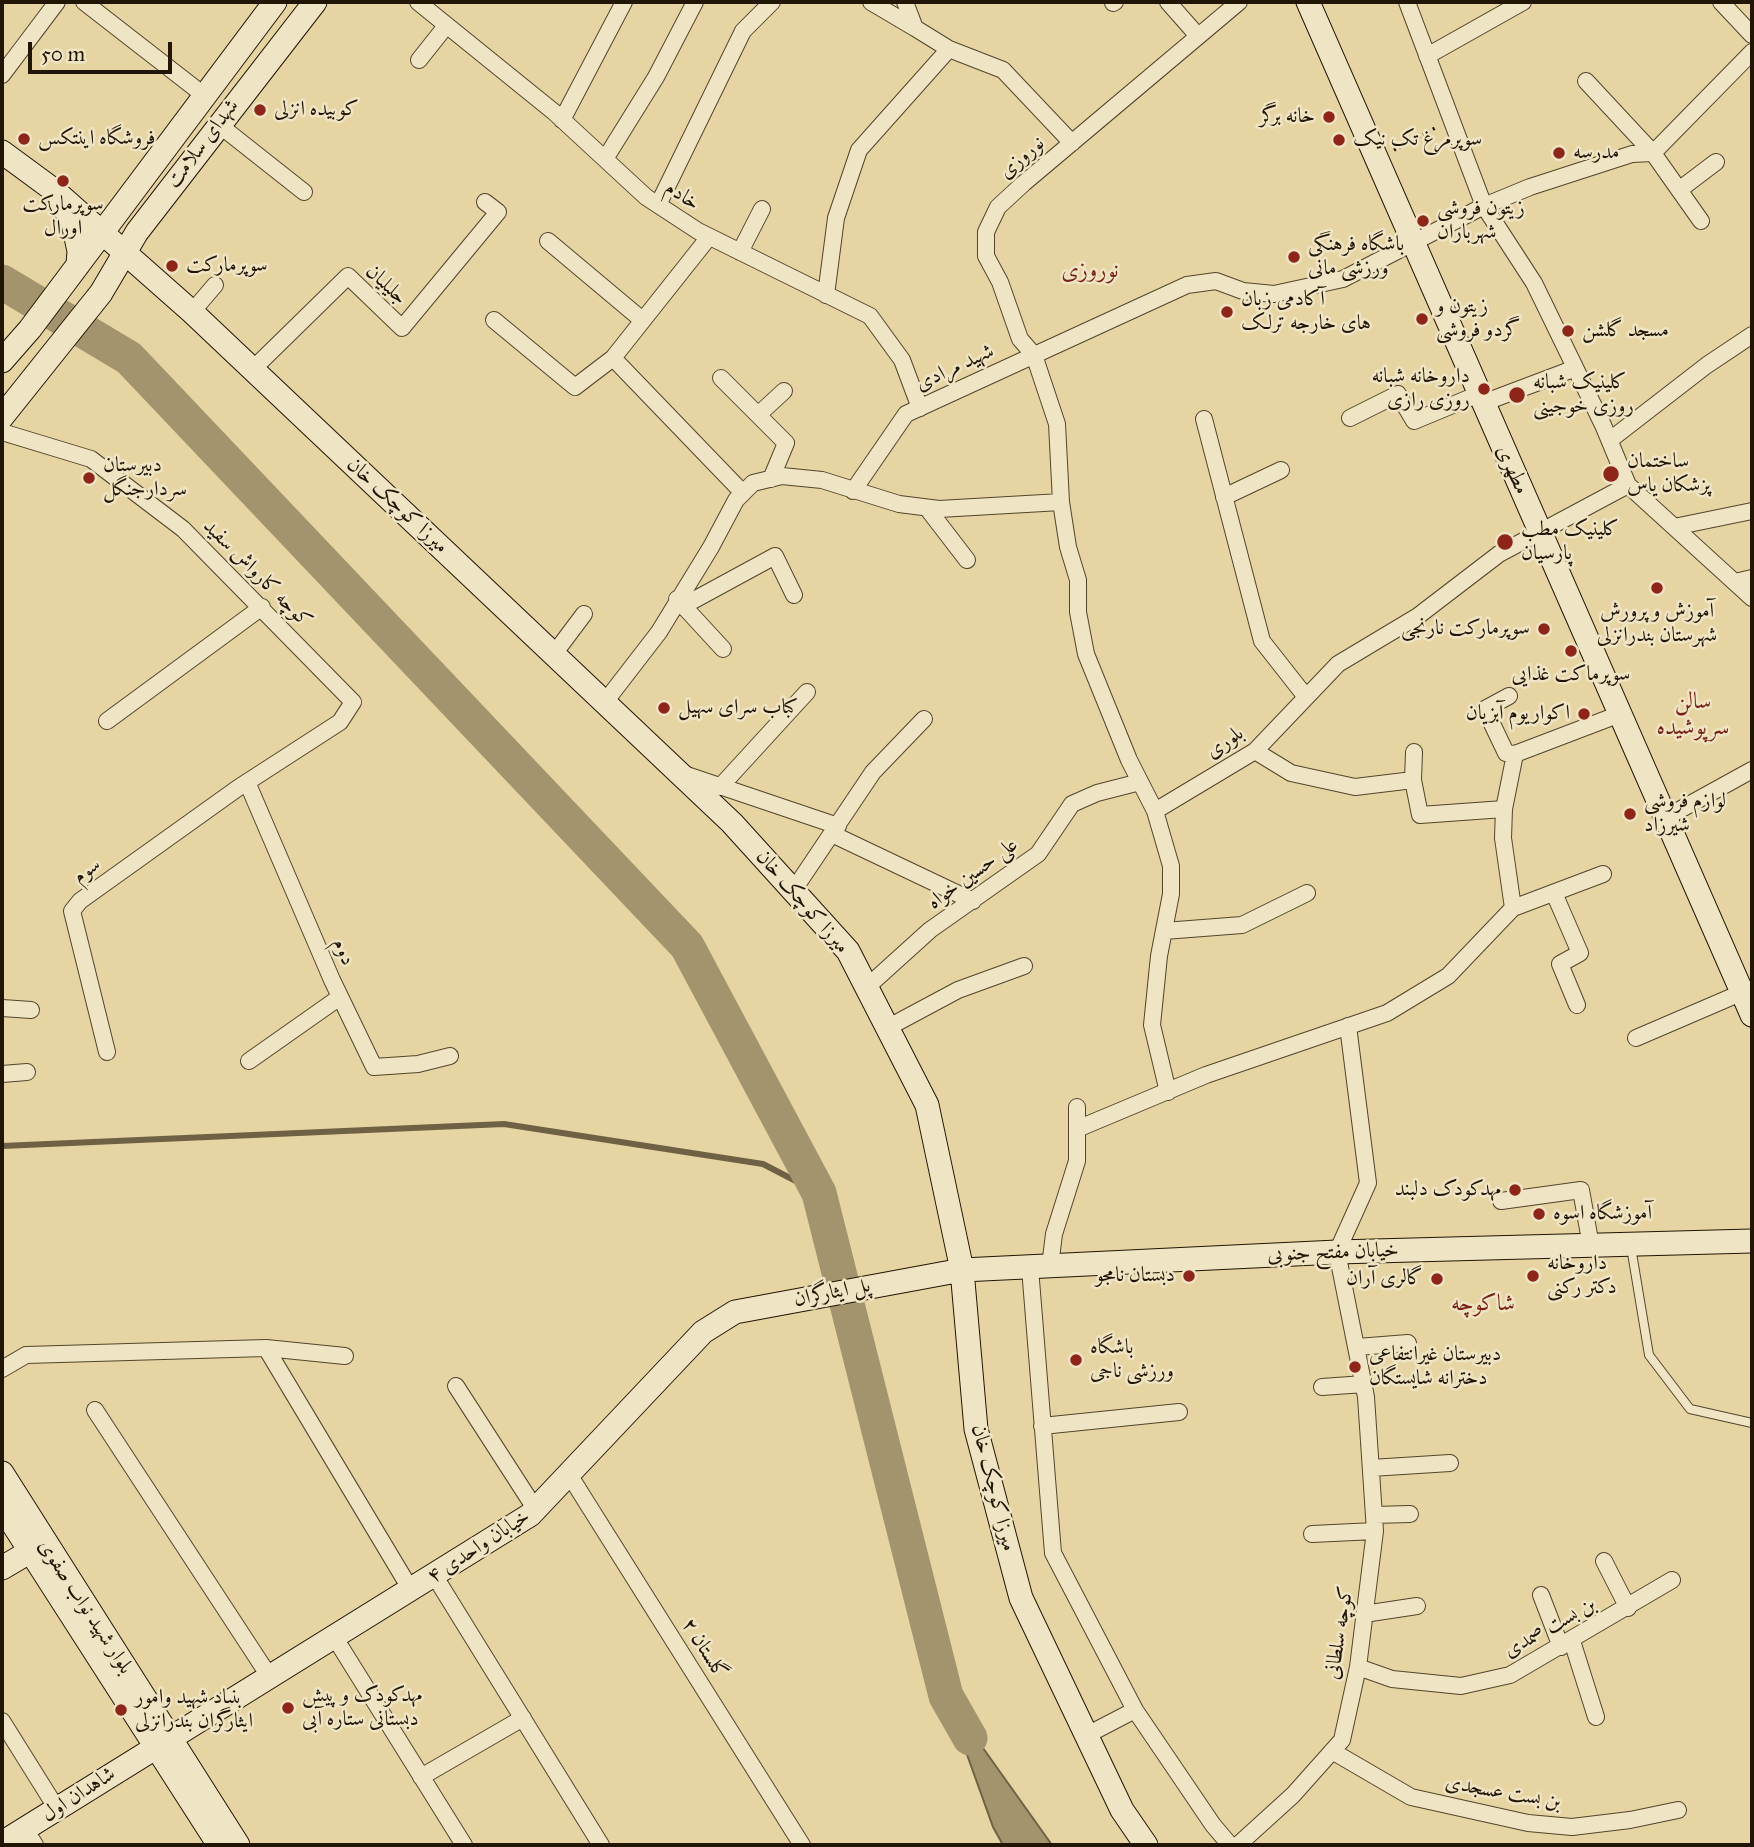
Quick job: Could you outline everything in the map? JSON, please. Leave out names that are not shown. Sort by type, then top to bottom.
[{"type":"main road","name":"شهدای سلامت","points":[[2,417],[101,293],[137,232],[315,2]]},
{"type":"main road","name":"مطهری","points":[[1308,2],[1665,818],[1747,990],[1752,1015]]},
{"type":"main road","name":"شهدای سلامت","points":[[2,361],[30,329],[103,233],[270,4]]},
{"type":"main road","name":"میرزا کوچک خان","points":[[2,152],[55,191],[157,278],[732,823],[848,951],[927,1105],[962,1270],[976,1429],[1021,1598],[1122,1810],[1146,1845]]},
{"type":"main road","points":[[55,191],[72,223],[79,251],[74,270]]},
{"type":"main road","points":[[137,232],[140,253],[157,278]]},
{"type":"main road","name":"خیابان مفتح جنوبی","points":[[915,1277],[962,1270],[1337,1252],[1752,1241]]},
{"type":"main road","name":"پل ایثارگران","points":[[748,1308],[915,1277]]},
{"type":"main road","name":"خیابان واحدی ۴","points":[[162,1742],[271,1679],[536,1510],[703,1332],[721,1319],[748,1308]]},
{"type":"main road","name":"بلوار شهید نواب صفوی","points":[[2,1473],[148,1704],[162,1742],[219,1845]]},
{"type":"main road","name":"بلوار شهید نواب صفوی","points":[[2,1507],[29,1552],[238,1845]]},
{"type":"main road","points":[[2,1568],[29,1552]]},
{"type":"main road","points":[[148,1704],[183,1715],[217,1709]]},
{"type":"main road","name":"شاهدان اول","points":[[2,1843],[30,1837],[57,1809],[162,1742]]},
{"type":"street","points":[[2,75],[57,2]]},
{"type":"street","points":[[83,2],[205,96]]},
{"type":"street","name":"خادم","points":[[418,2],[562,120],[658,205],[709,237],[870,316],[902,360],[920,408]]},
{"type":"street","points":[[562,120],[624,2]]},
{"type":"street","points":[[605,159],[656,77],[695,2]]},
{"type":"street","points":[[658,205],[743,31],[772,2]]},
{"type":"street","points":[[872,2],[949,49],[1003,70],[1040,105],[1072,142]]},
{"type":"street","points":[[905,2],[915,28]]},
{"type":"street","points":[[1168,2],[1198,36]]},
{"type":"street","name":"نوروزی","points":[[1155,811],[1086,654],[1078,612],[1078,580],[1068,547],[1061,502],[1057,424],[1034,355],[1020,339],[1000,282],[986,256],[986,232],[998,207],[1239,2]]},
{"type":"street","points":[[1407,2],[1484,206],[1534,283],[1573,369],[1610,440],[1628,485],[1752,598]]},
{"type":"street","points":[[1427,55],[1501,7],[1523,2]]},
{"type":"street","points":[[1721,2],[1752,35]]},
{"type":"street","points":[[419,60],[446,26]]},
{"type":"street","points":[[826,295],[836,218],[859,150],[949,49]]},
{"type":"street","points":[[1653,153],[1749,61]]},
{"type":"street","points":[[1586,80],[1653,153],[1701,221]]},
{"type":"street","points":[[218,124],[304,192]]},
{"type":"street","name":"شهید مرادی","points":[[853,491],[906,414],[1187,285],[1216,281],[1243,291],[1274,294],[1343,279],[1484,206],[1530,187],[1632,154],[1653,153]]},
{"type":"street","points":[[1679,190],[1716,162]]},
{"type":"street","name":"جلیلیان","points":[[253,369],[348,276],[402,328],[498,212],[485,202]]},
{"type":"street","points":[[740,252],[762,209]]},
{"type":"street","points":[[494,320],[575,387],[612,358],[709,237]]},
{"type":"street","points":[[548,241],[641,319]]},
{"type":"street","points":[[192,312],[215,285]]},
{"type":"street","points":[[1610,440],[1707,365],[1752,335]]},
{"type":"street","points":[[612,358],[743,493]]},
{"type":"street","points":[[1350,418],[1398,394],[1414,421],[1573,369]]},
{"type":"street","points":[[721,378],[786,443],[771,479]]},
{"type":"street","points":[[758,415],[784,391]]},
{"type":"street","points":[[1204,419],[1262,641],[1306,697]]},
{"type":"street","name":"کوچه کارواش سفید","points":[[2,432],[91,459],[183,529],[353,702],[340,722],[247,782]]},
{"type":"street","points":[[1224,497],[1280,471]]},
{"type":"street","points":[[605,702],[680,602],[736,500],[753,483],[782,476],[822,480],[899,504],[927,508],[1061,502]]},
{"type":"street","name":"بلوری","points":[[1155,811],[1255,751],[1338,664],[1418,616],[1499,554],[1539,530],[1628,485]]},
{"type":"street","points":[[927,508],[967,560]]},
{"type":"street","points":[[1674,527],[1752,511]]},
{"type":"street","points":[[680,602],[775,556],[794,595]]},
{"type":"street","points":[[1735,582],[1752,578]]},
{"type":"street","points":[[680,602],[723,649]]},
{"type":"street","points":[[107,721],[262,607]]},
{"type":"street","points":[[554,654],[584,614]]},
{"type":"street","points":[[720,786],[807,692]]},
{"type":"street","points":[[1509,696],[1485,709],[1506,753],[1516,754],[1620,714]]},
{"type":"street","points":[[793,891],[873,772],[924,719]]},
{"type":"street","points":[[1255,751],[1291,772],[1355,787],[1413,780]]},
{"type":"street","points":[[1414,752],[1413,780],[1420,815],[1504,809]]},
{"type":"street","points":[[1513,908],[1503,838],[1504,809],[1516,754]]},
{"type":"street","points":[[1665,818],[1752,770]]},
{"type":"street","points":[[679,773],[835,830],[973,901]]},
{"type":"street","name":"دوم","points":[[247,782],[340,997],[374,1067],[418,1064],[450,1056]]},
{"type":"street","name":"سوم","points":[[107,1052],[72,911],[80,901],[247,782]]},
{"type":"street","name":"علی حسین خواه","points":[[866,988],[930,930],[1038,854],[1072,804],[1097,793],[1140,782]]},
{"type":"street","points":[[1155,811],[1171,866],[1171,894],[1152,1025],[1167,1092]]},
{"type":"street","points":[[1077,1129],[1206,1075],[1387,1013],[1448,976],[1513,908],[1603,874]]},
{"type":"street","points":[[1164,931],[1242,925],[1307,893]]},
{"type":"street","points":[[1554,893],[1580,953],[1560,964],[1577,1005]]},
{"type":"street","points":[[887,1028],[958,990],[1024,966]]},
{"type":"street","points":[[1636,1038],[1747,990]]},
{"type":"street","points":[[249,1061],[340,997]]},
{"type":"street","points":[[2,1008],[31,1010]]},
{"type":"street","points":[[1337,1252],[1368,1183],[1348,1026]]},
{"type":"street","points":[[2,1074],[27,1072]]},
{"type":"street","points":[[1077,1107],[1077,1161],[1054,1234],[1040,1267],[1042,1426],[1053,1553],[1135,1710],[1213,1825],[1230,1845]]},
{"type":"street","points":[[1502,1201],[1581,1190],[1591,1246]]},
{"type":"street","name":"کوچه سلطانی","points":[[1238,1845],[1293,1795],[1342,1740],[1358,1667],[1375,1523],[1364,1384],[1337,1252]]},
{"type":"street","points":[[1357,1347],[1408,1343]]},
{"type":"street","points":[[2,1368],[26,1356],[266,1348],[345,1356]]},
{"type":"street","points":[[266,1348],[411,1590]]},
{"type":"street","points":[[1322,1387],[1364,1384]]},
{"type":"street","points":[[456,1386],[536,1510]]},
{"type":"street","points":[[95,1410],[271,1679]]},
{"type":"street","points":[[1042,1426],[1179,1412]]},
{"type":"street","points":[[1371,1468],[1450,1463]]},
{"type":"street","name":"گلستان ۲","points":[[570,1476],[802,1845]]},
{"type":"street","points":[[1312,1534],[1410,1514]]},
{"type":"street","points":[[1604,1561],[1628,1608]]},
{"type":"street","points":[[434,1575],[601,1845]]},
{"type":"street","name":"بن بست صمدی","points":[[1358,1667],[1392,1679],[1461,1686],[1510,1675],[1672,1580]]},
{"type":"street","points":[[1541,1595],[1567,1644],[1596,1717]]},
{"type":"street","points":[[1364,1614],[1417,1606]]},
{"type":"street","points":[[335,1639],[464,1845]]},
{"type":"street","points":[[1087,1735],[1135,1710]]},
{"type":"street","points":[[421,1777],[523,1718]]},
{"type":"street","points":[[2,1721],[57,1809]]},
{"type":"street","name":"بن بست عسجدی","points":[[1332,1751],[1411,1797],[1528,1823],[1572,1827],[1630,1821],[1678,1810]]},
{"type":"lane","points":[[1630,1245],[1649,1354],[1690,1409],[1752,1423]]},
{"type":"path","points":[[1377,159],[1452,119]]},
{"type":"shaded area","points":[[946,1696],[1052,1845],[1003,1845],[993,1827]]},
{"type":"waterway","points":[[2,282],[129,358],[687,946],[819,1193],[946,1696],[970,1738]]},
{"type":"waterway","points":[[2,1146],[504,1124],[763,1164],[819,1193]]},
{"type":"place","name":"کوبیده انزلی","points":[[260,110]]},
{"type":"place","name":"خانه برگر","points":[[1329,117]]},
{"type":"place","name":"فروشگاه اینتکس","points":[[24,139]]},
{"type":"place","name":"سوپرمرغ تک نیک","points":[[1339,140]]},
{"type":"place","name":"مدرسه","points":[[1559,153]]},
{"type":"place","name":"سوپرمارکت اورال","points":[[63,181]]},
{"type":"place","name":"زیتون فروشی شهرباران","points":[[1423,221]]},
{"type":"place","name":"باشگاه فرهنگی ورزشی مانی","points":[[1294,257]]},
{"type":"place","name":"سوپرمارکت","points":[[172,266]]},
{"type":"place","name":"آکادمی زبان های خارجه ترلک","points":[[1227,312]]},
{"type":"place","name":"زیتون و گردو فروشی","points":[[1422,319]]},
{"type":"place","name":"مسجد گلشن","points":[[1568,331]]},
{"type":"place","name":"داروخانه شبانه روزی رازی","points":[[1484,389]]},
{"type":"place","name":"کلینیک شبانه روزی خوجینی","points":[[1517,395]]},
{"type":"place","name":"ساختمان پزشکان یاس","points":[[1611,474]]},
{"type":"place","name":"دبیرستان سردارجنگل","points":[[89,478]]},
{"type":"place","name":"کلینیک مطب پارسیان","points":[[1505,542]]},
{"type":"place","name":"آموزش و پرورش شهرستان بندرانزلی","points":[[1657,588]]},
{"type":"place","name":"سوپرمارکت نارنجی","points":[[1544,629]]},
{"type":"place","name":"سوپرماکت غذایی","points":[[1571,651]]},
{"type":"place","name":"کباب سرای سهیل","points":[[664,708]]},
{"type":"place","name":"اکواریوم آبزیان","points":[[1584,714]]},
{"type":"place","name":"لوازم فروشی شیرزاد","points":[[1630,814]]},
{"type":"place","name":"مهدکودک دلبند","points":[[1515,1190]]},
{"type":"place","name":"آموزشگاه اسوه","points":[[1539,1214]]},
{"type":"place","name":"دبستان نامجو","points":[[1189,1276]]},
{"type":"place","name":"داروخانه دکتر رکنی","points":[[1533,1276]]},
{"type":"place","name":"گالری آران","points":[[1437,1279]]},
{"type":"place","name":"باشگاه ورزشی ناجی","points":[[1076,1360]]},
{"type":"place","name":"دبیرستان غیرانتفاعی دخترانه شایستگان","points":[[1355,1367]]},
{"type":"place","name":"مهدکودک و پیش دبستانی ستاره آبی","points":[[288,1708]]},
{"type":"place","name":"بنیاد شهید وامور ایثارگران بندرانزلی","points":[[121,1710]]},
{"type":"district","name":"نوروزی","points":[[1090,271]]},
{"type":"district","name":"سالن سرپوشیده","points":[[1693,715]]},
{"type":"district","name":"شاکوچه","points":[[1483,1304]]}]
